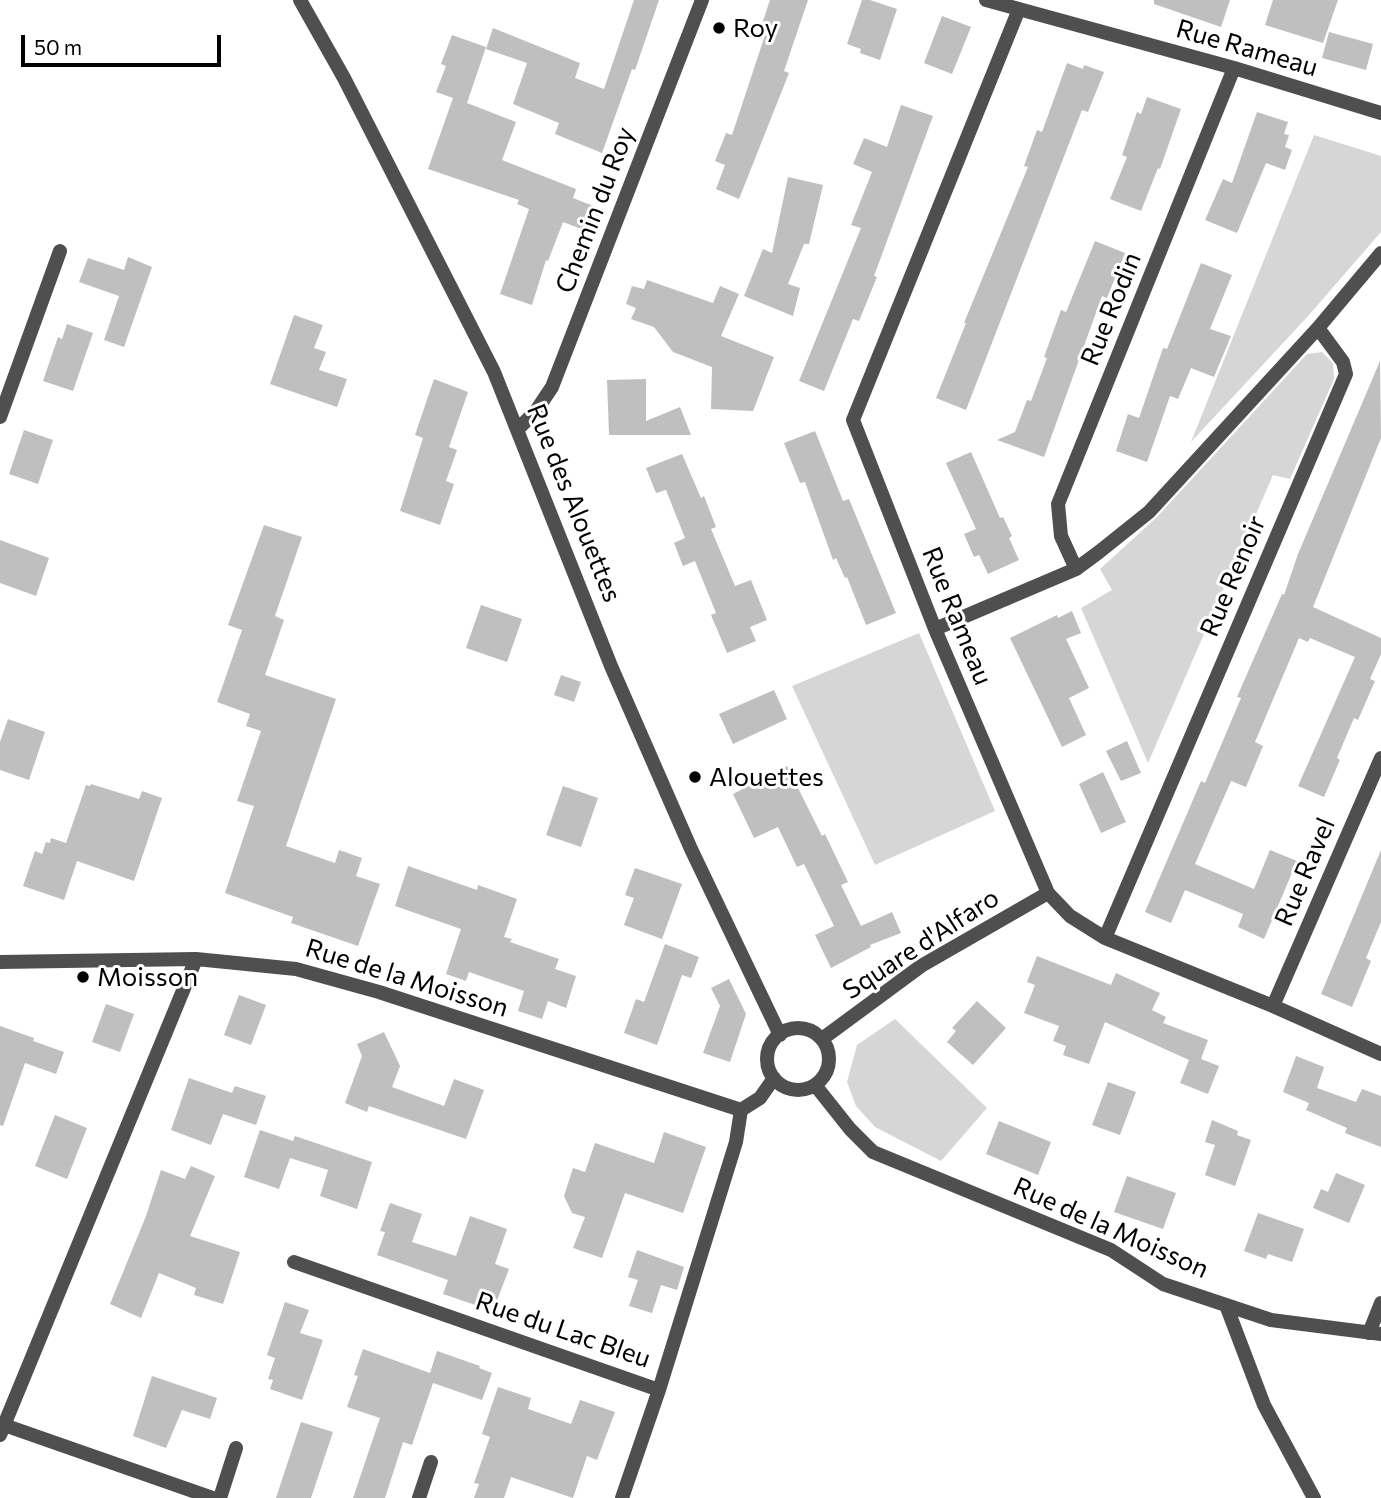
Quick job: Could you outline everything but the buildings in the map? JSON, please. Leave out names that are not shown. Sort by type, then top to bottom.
[{"type":"street","name":"Rue des Alouettes","points":[[300,0],[344,78],[494,372],[616,678],[691,849],[780,1035]]},
{"type":"street","name":"Chemin du Roy","points":[[518,429],[536,411],[552,387],[702,0]]},
{"type":"street","name":"Rue Rameau","points":[[986,0],[1234,68],[1381,113]]},
{"type":"street","name":"Rue Rameau","points":[[1019,9],[853,420],[935,629],[1048,893],[1070,916],[1105,937],[1381,1054]]},
{"type":"street","name":"Rue Rodin","points":[[1076,569],[1061,536],[1058,504],[1234,68]]},
{"type":"street","points":[[0,417],[60,250]]},
{"type":"street","points":[[935,629],[1076,569],[1149,512],[1318,328],[1381,253]]},
{"type":"street","name":"Rue Renoir","points":[[1105,937],[1346,374],[1343,362],[1318,328]]},
{"type":"street","name":"Rue Ravel","points":[[1273,1006],[1381,758]]},
{"type":"street","name":"Square d'Alfaro","points":[[822,1039],[921,966],[1048,893]]},
{"type":"street","points":[[196,959],[2,1430],[213,1498]]},
{"type":"street","name":"Rue de la Moisson","points":[[0,962],[196,959],[296,970],[379,992],[741,1110]]},
{"type":"street","points":[[806,1029],[822,1039],[829,1058],[828,1069],[815,1085],[807,1089],[789,1088],[774,1079],[768,1060],[773,1042],[780,1035],[788,1030],[806,1029]]},
{"type":"street","points":[[741,1110],[760,1098],[774,1079]]},
{"type":"street","name":"Rue de la Moisson","points":[[815,1085],[850,1129],[873,1152],[1111,1250],[1163,1284],[1271,1320],[1375,1333]]},
{"type":"street","name":"Rue du Lac Bleu","points":[[294,1262],[659,1390],[736,1142],[741,1110]]},
{"type":"street","points":[[1375,1333],[1381,1303]]},
{"type":"street","points":[[1226,1305],[1265,1405],[1314,1498]]},
{"type":"street","points":[[622,1498],[659,1390]]},
{"type":"street","points":[[220,1498],[236,1448]]},
{"type":"street","points":[[419,1498],[431,1462]]},
{"type":"shaded area","points":[[1314,135],[1381,156],[1381,232],[1309,315],[1191,442]]},
{"type":"shaded area","points":[[1322,352],[1333,363],[1334,379],[1290,479],[1273,475],[1148,763],[1081,608],[1112,590],[1100,569],[1157,517],[1307,354]]},
{"type":"shaded area","points":[[919,633],[995,811],[875,865],[792,686]]},
{"type":"shaded area","points":[[895,1019],[987,1108],[941,1161],[875,1127],[856,1106],[847,1082],[857,1045]]},
{"type":"place","name":"Roy","points":[[719,28]]},
{"type":"place","name":"Alouettes","points":[[695,777]]},
{"type":"place","name":"Moisson","points":[[83,977]]}]
